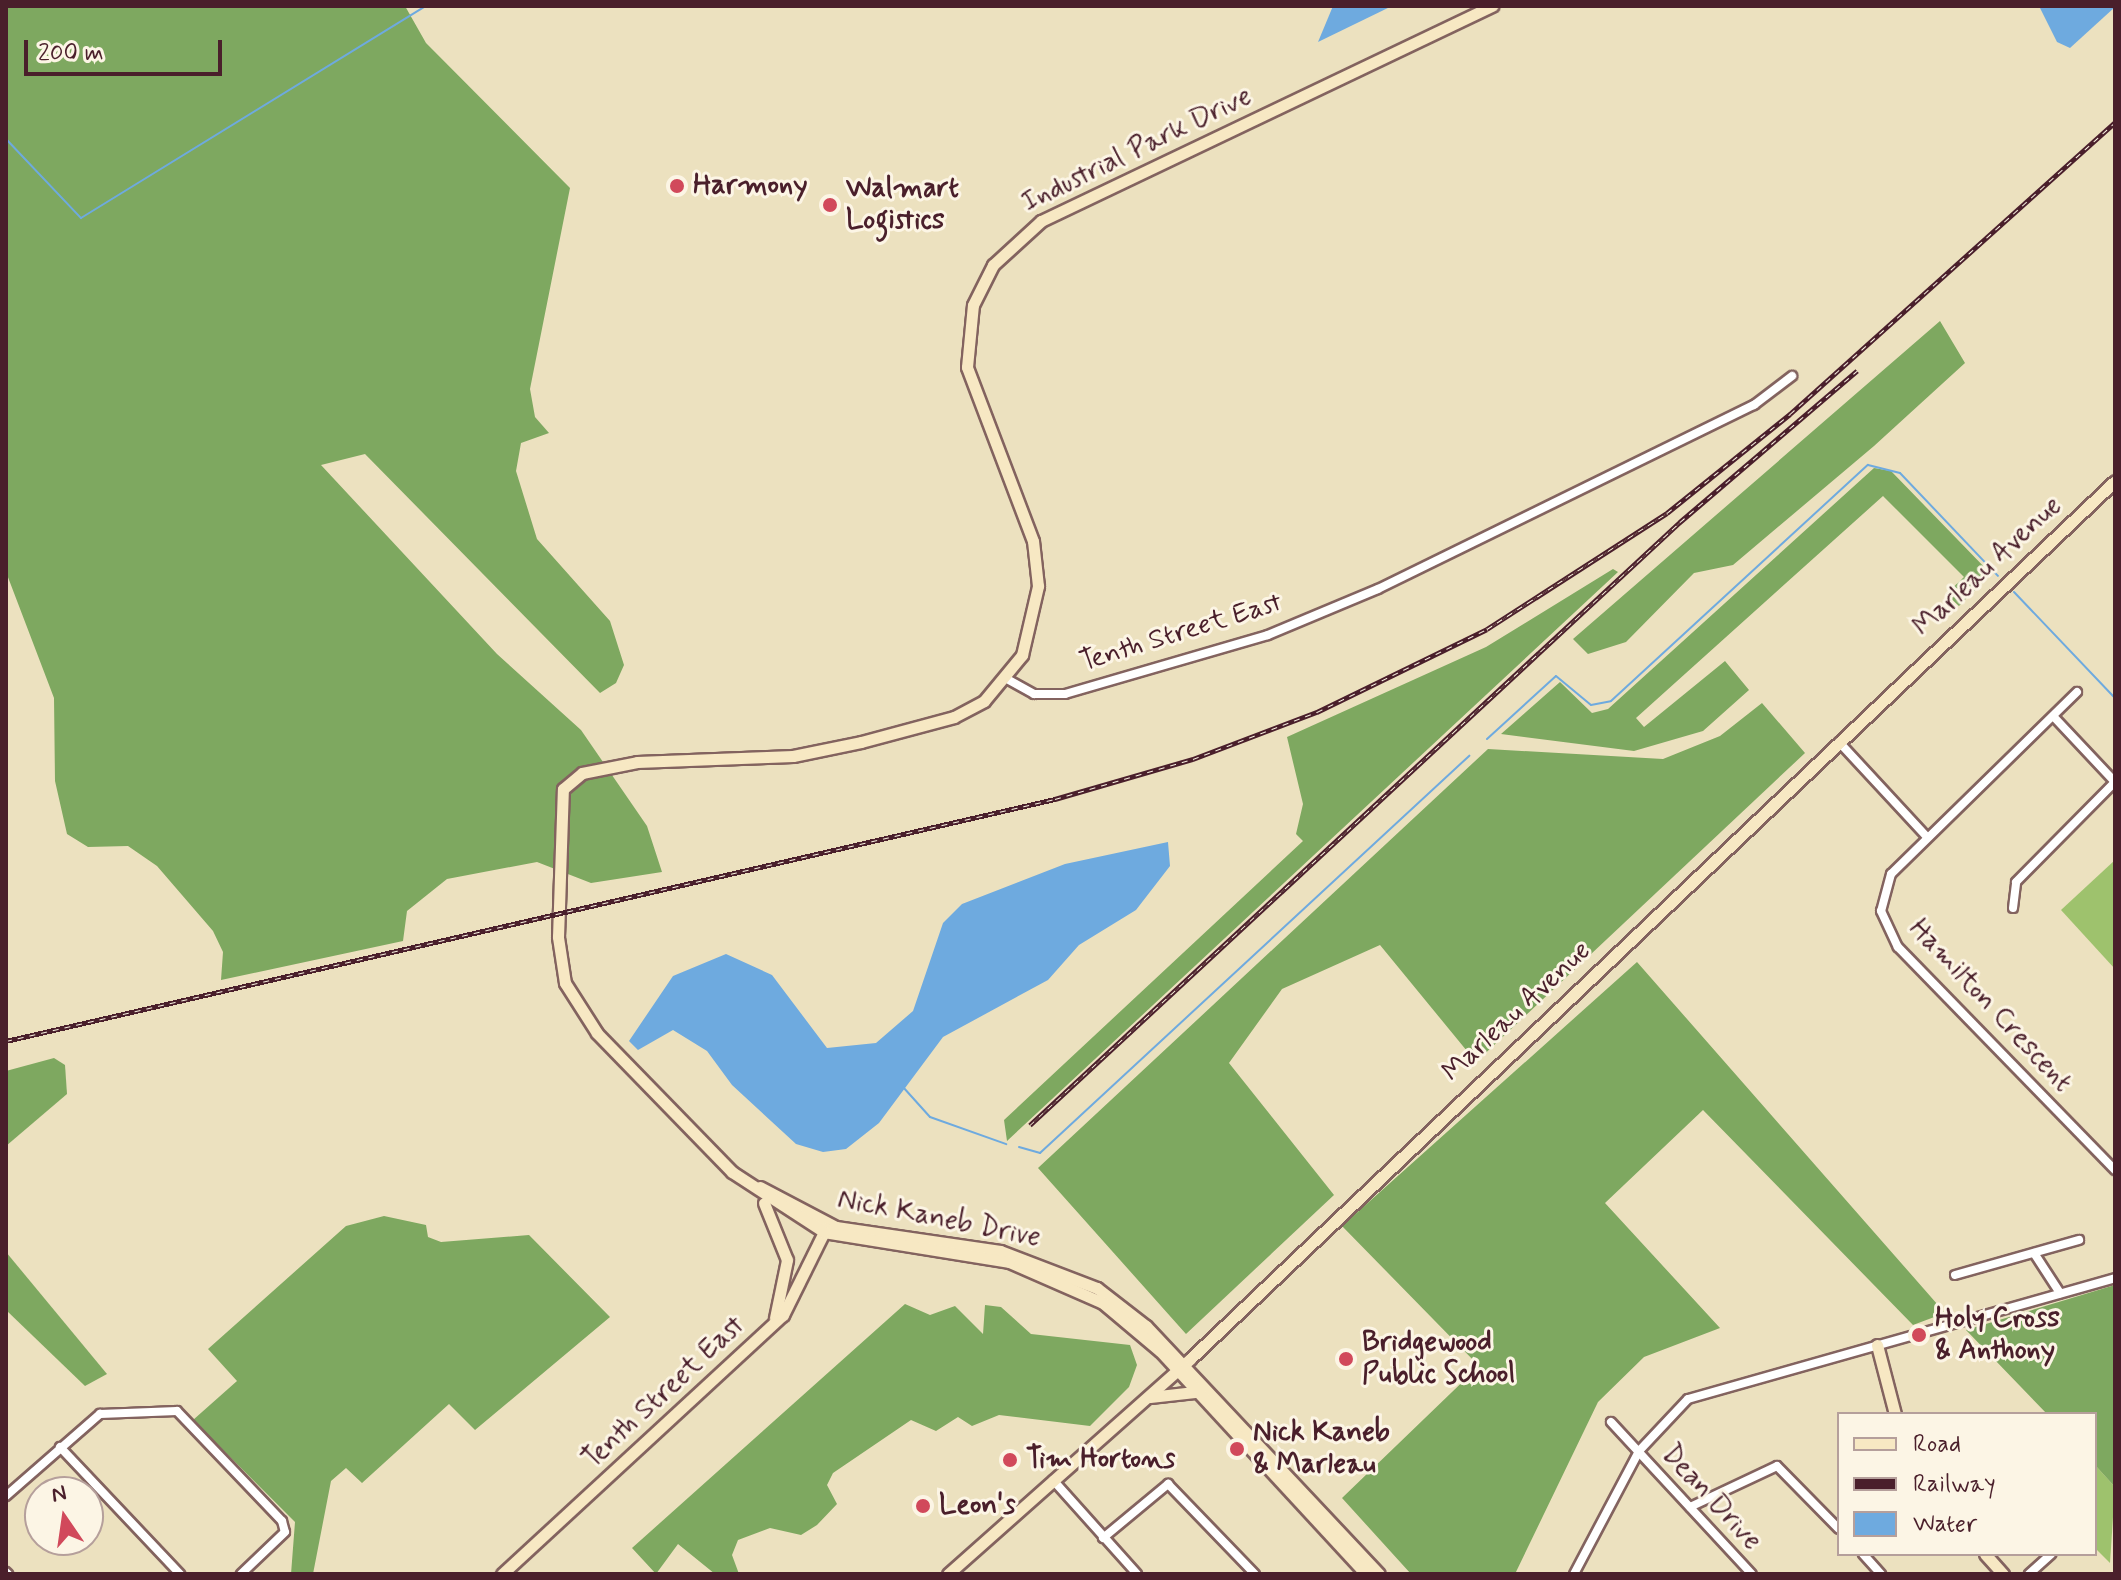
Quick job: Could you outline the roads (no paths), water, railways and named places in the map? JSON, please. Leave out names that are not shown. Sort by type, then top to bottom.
[{"type":"street","name":"Industrial Park Drive","points":[[1007,679],[1030,637],[1038,572],[967,367],[973,305],[993,265],[1041,221],[1492,6]]},
{"type":"street","name":"Tenth Street East","points":[[1007,679],[1034,694],[1065,694],[1268,635],[1378,589],[1754,405],[1792,376]]},
{"type":"street","name":"Marleau Avenue","points":[[948,1574],[1147,1398],[2115,481]]},
{"type":"street","name":"Nick Kaneb Drive","points":[[1007,679],[954,717],[908,731],[793,756],[637,762],[570,777],[563,795],[558,937],[565,983],[597,1033],[749,1188],[826,1228],[1043,1272],[1120,1315],[1179,1368],[1379,1574]]},
{"type":"street","name":"Hamilton Crescent","points":[[2077,692],[1927,837],[1881,893],[1886,926],[2115,1170]]},
{"type":"street","points":[[2013,908],[2016,882],[2115,782],[2054,717]]},
{"type":"street","points":[[1839,742],[1927,837]]},
{"type":"street","name":"Nick Kaneb Drive","points":[[719,1156],[826,1228]]},
{"type":"street","points":[[749,1188],[780,1228],[787,1260],[783,1299],[762,1336]]},
{"type":"street","name":"Tenth Street East","points":[[502,1574],[762,1336],[794,1299],[826,1228]]},
{"type":"street","points":[[1955,1275],[2079,1240]]},
{"type":"street","points":[[2034,1253],[2060,1293]]},
{"type":"street","points":[[1574,1574],[1639,1451],[1688,1399],[2115,1278]]},
{"type":"street","points":[[1877,1345],[1894,1412]]},
{"type":"street","name":"Nick Kaneb Drive","points":[[1179,1368],[1196,1392],[1366,1574]]},
{"type":"street","points":[[1147,1398],[1196,1392]]},
{"type":"street","points":[[6,1496],[100,1414],[177,1411],[282,1521],[285,1532],[241,1574]]},
{"type":"street","name":"Dean Drive","points":[[1611,1422],[1752,1574]]},
{"type":"street","points":[[61,1446],[180,1574]]},
{"type":"street","points":[[1690,1507],[1777,1466],[1837,1527]]},
{"type":"street","points":[[1053,1480],[1137,1574]]},
{"type":"street","points":[[1103,1538],[1168,1484],[1255,1574]]},
{"type":"street","points":[[1865,1556],[1881,1574]]},
{"type":"street","points":[[1987,1556],[2003,1574]]},
{"type":"street","points":[[2029,1574],[2049,1556]]},
{"type":"water","points":[[1333,6],[1392,6],[1318,42]]},
{"type":"water","points":[[2039,6],[2115,7],[2070,48],[2057,42]]},
{"type":"water","points":[[1168,842],[1170,866],[1136,910],[1079,945],[1048,980],[943,1037],[879,1123],[846,1149],[823,1152],[796,1144],[732,1085],[707,1051],[673,1030],[638,1050],[629,1041],[673,976],[726,954],[772,975],[827,1048],[876,1043],[913,1011],[943,923],[962,904],[1065,864]]},
{"type":"waterway","points":[[6,139],[81,218],[425,6]]},
{"type":"waterway","points":[[1487,739],[1556,676],[1591,705],[1611,701],[1868,465],[1900,473],[1998,576]]},
{"type":"waterway","points":[[2014,592],[2115,698]]},
{"type":"waterway","points":[[1019,1147],[1040,1153],[1469,756]]},
{"type":"waterway","points":[[903,1087],[930,1117],[1006,1144]]},
{"type":"railway","points":[[6,1041],[1055,799],[1193,759],[1317,712],[1487,629],[1667,513],[1790,414],[2115,122]]},
{"type":"railway","points":[[1030,1125],[1680,522],[1857,371]]},
{"type":"place","name":"Harmony","points":[[677,186]]},
{"type":"place","name":"Walmart Logistics","points":[[830,205]]},
{"type":"place","name":"Holy Cross & Anthony","points":[[1919,1335]]},
{"type":"place","name":"Bridgewood Public School","points":[[1346,1359]]},
{"type":"place","name":"Nick Kaneb & Marleau","points":[[1237,1449]]},
{"type":"place","name":"Tim Hortons","points":[[1010,1460]]},
{"type":"place","name":"Leon's","points":[[923,1506]]}]
